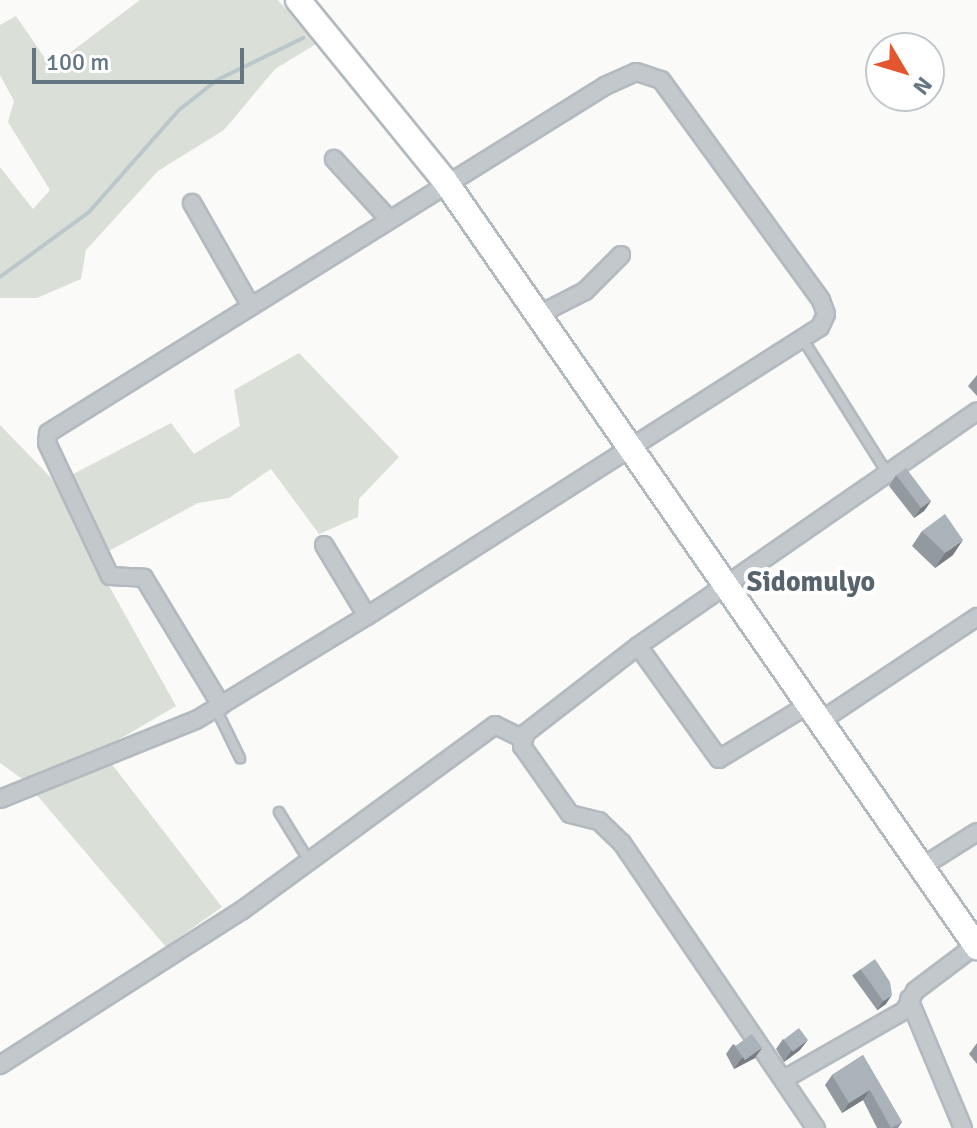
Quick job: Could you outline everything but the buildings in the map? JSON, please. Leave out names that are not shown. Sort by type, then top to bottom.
[{"type":"main road","points":[[302,4],[337,43],[445,181],[627,448],[724,580],[976,946]]},
{"type":"street","points":[[0,799],[218,707],[367,616],[627,448],[804,341],[824,321],[821,300],[674,92],[649,73],[605,86],[445,181],[249,303],[46,437],[110,576],[144,578],[218,707]]},
{"type":"street","points":[[334,159],[387,217]]},
{"type":"street","points":[[192,203],[249,303]]},
{"type":"street","points":[[538,315],[585,291],[621,255]]},
{"type":"street","points":[[522,738],[724,580],[977,411]]},
{"type":"street","points":[[324,545],[367,616]]},
{"type":"street","points":[[638,646],[719,759],[814,714],[977,617]]},
{"type":"street","points":[[0,1065],[309,861],[495,725],[522,738],[566,810],[599,821],[622,843],[786,1078],[816,1128]]},
{"type":"street","points":[[920,868],[977,832]]},
{"type":"street","points":[[786,1078],[900,1013],[909,999],[976,946]]},
{"type":"street","points":[[909,999],[963,1128]]},
{"type":"lane","points":[[804,341],[887,473]]},
{"type":"lane","points":[[218,707],[240,758]]},
{"type":"lane","points":[[279,812],[309,861]]},
{"type":"shaded area","points":[[140,0],[278,0],[316,44],[275,69],[224,130],[158,171],[86,250],[81,279],[37,298],[0,298],[0,167],[33,209],[50,190],[8,122],[14,101],[0,75],[0,25],[16,16],[51,67]]},
{"type":"shaded area","points":[[299,353],[399,457],[359,499],[358,517],[319,534],[271,469],[229,498],[198,503],[94,559],[176,706],[101,750],[222,907],[166,947],[25,781],[0,763],[0,425],[56,483],[171,423],[194,454],[240,426],[234,390]]},
{"type":"waterway","points":[[0,277],[89,212],[179,110],[217,80],[303,38]]},
{"type":"district","name":"Sidomulyo","points":[[811,582]]}]
